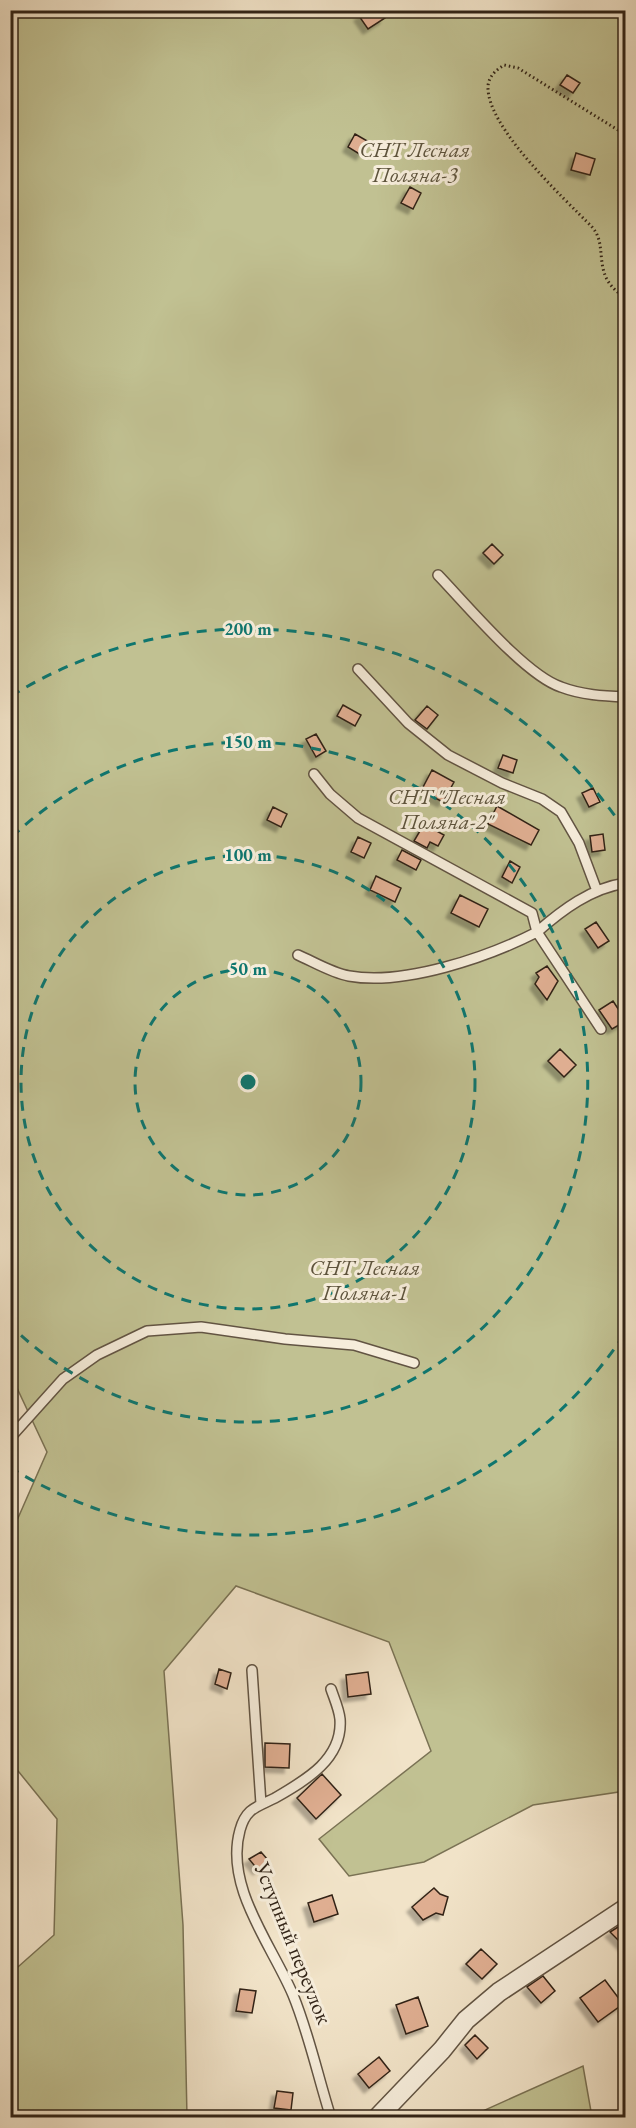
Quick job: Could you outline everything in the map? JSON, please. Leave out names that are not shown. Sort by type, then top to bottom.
[{"type":"street","points":[[377,2118],[442,2050],[465,2020],[499,1992],[626,1908]]},
{"type":"lane","points":[[438,575],[535,673],[559,687],[586,694],[626,697]]},
{"type":"lane","points":[[358,669],[408,723],[448,755],[502,783],[542,799],[561,812],[579,843],[597,891]]},
{"type":"lane","points":[[314,774],[330,794],[358,818],[532,913],[537,932],[601,1029]]},
{"type":"lane","points":[[298,955],[347,976],[382,979],[467,962],[537,932],[562,910],[597,891],[626,884]]},
{"type":"lane","points":[[10,1438],[63,1379],[97,1355],[147,1330],[201,1327],[285,1339],[354,1345],[414,1364]]},
{"type":"lane","points":[[252,1670],[261,1804]]},
{"type":"lane","name":"Уступный переулок","points":[[331,1689],[340,1717],[339,1741],[331,1757],[250,1809],[240,1830],[236,1868],[267,1947],[293,1995],[331,2118]]},
{"type":"path","points":[[626,135],[518,68],[504,65],[494,71],[488,84],[490,101],[515,146],[596,232],[603,275],[616,292],[626,298]]},
{"type":"green space","points":[[11,11],[625,11],[625,1791],[533,1805],[424,1862],[349,1876],[319,1839],[431,1751],[389,1642],[236,1586],[164,1671],[183,1925],[187,2117],[11,2117],[10,1974],[54,1935],[57,1819],[10,1761],[11,1534],[47,1452],[10,1373]]},
{"type":"green space","points":[[583,2066],[592,2117],[474,2117],[476,2114]]},
{"type":"building","points":[[368,10],[380,10],[385,18],[368,29],[359,16]]},
{"type":"building","points":[[567,75],[580,83],[573,93],[560,85]]},
{"type":"building","points":[[355,134],[369,142],[361,155],[348,147]]},
{"type":"building","points":[[576,153],[595,159],[590,175],[571,170]]},
{"type":"building","points":[[410,187],[421,193],[413,209],[401,203]]},
{"type":"building","points":[[492,544],[503,555],[494,564],[483,553]]},
{"type":"building","points":[[343,705],[361,715],[355,726],[337,716]]},
{"type":"building","points":[[427,706],[438,715],[427,729],[415,720]]},
{"type":"building","points":[[316,734],[326,751],[316,757],[306,739]]},
{"type":"building","points":[[503,755],[517,760],[513,773],[498,768]]},
{"type":"building","points":[[432,770],[454,782],[443,802],[421,791]]},
{"type":"building","points":[[593,788],[600,802],[589,807],[582,793]]},
{"type":"building","points":[[497,806],[539,830],[531,845],[488,824]]},
{"type":"building","points":[[273,807],[287,814],[281,827],[267,820]]},
{"type":"building","points":[[424,824],[444,835],[438,846],[430,842],[427,848],[414,841]]},
{"type":"building","points":[[603,834],[605,850],[592,852],[590,836]]},
{"type":"building","points":[[358,837],[371,843],[364,858],[351,852]]},
{"type":"building","points":[[402,850],[421,860],[416,870],[397,860]]},
{"type":"building","points":[[510,861],[520,867],[512,883],[502,877]]},
{"type":"building","points":[[376,876],[401,888],[395,902],[370,890]]},
{"type":"building","points":[[460,895],[488,909],[479,927],[451,913]]},
{"type":"building","points":[[596,922],[609,941],[598,948],[585,929]]},
{"type":"building","points":[[547,966],[558,981],[547,1000],[535,984],[539,977],[536,973]]},
{"type":"building","points":[[613,1001],[626,1021],[612,1029],[599,1010]]},
{"type":"building","points":[[560,1049],[576,1065],[564,1077],[548,1061]]},
{"type":"building","points":[[219,1669],[231,1673],[227,1689],[215,1684]]},
{"type":"building","points":[[368,1672],[371,1694],[348,1697],[346,1675]]},
{"type":"building","points":[[265,1743],[290,1744],[289,1768],[265,1767]]},
{"type":"building","points":[[322,1774],[341,1795],[316,1819],[297,1798]]},
{"type":"building","points":[[261,1852],[268,1860],[258,1870],[249,1859]]},
{"type":"building","points":[[434,1888],[440,1894],[448,1897],[443,1915],[436,1913],[423,1920],[412,1907]]},
{"type":"building","points":[[332,1895],[338,1914],[314,1922],[308,1903]]},
{"type":"building","points":[[626,1922],[626,1948],[610,1932]]},
{"type":"building","points":[[481,1949],[497,1964],[482,1979],[466,1964]]},
{"type":"building","points":[[543,1976],[555,1991],[541,2003],[527,1987]]},
{"type":"building","points":[[605,1980],[623,2004],[598,2022],[580,1998]]},
{"type":"building","points":[[240,1989],[256,1991],[252,2013],[236,2011]]},
{"type":"building","points":[[418,1997],[428,2026],[406,2034],[396,2005]]},
{"type":"building","points":[[475,2035],[488,2048],[477,2059],[465,2045]]},
{"type":"building","points":[[379,2057],[390,2071],[369,2088],[358,2074]]},
{"type":"building","points":[[277,2091],[293,2093],[291,2110],[274,2108]]},
{"type":"park label","name":"СНТ Лесная Поляна-3","points":[[415,162]]},
{"type":"park label","name":"СНТ \"Лесная Поляна-2\"","points":[[447,808]]},
{"type":"park label","name":"СНТ Лесная Поляна-1","points":[[365,1280]]}]
